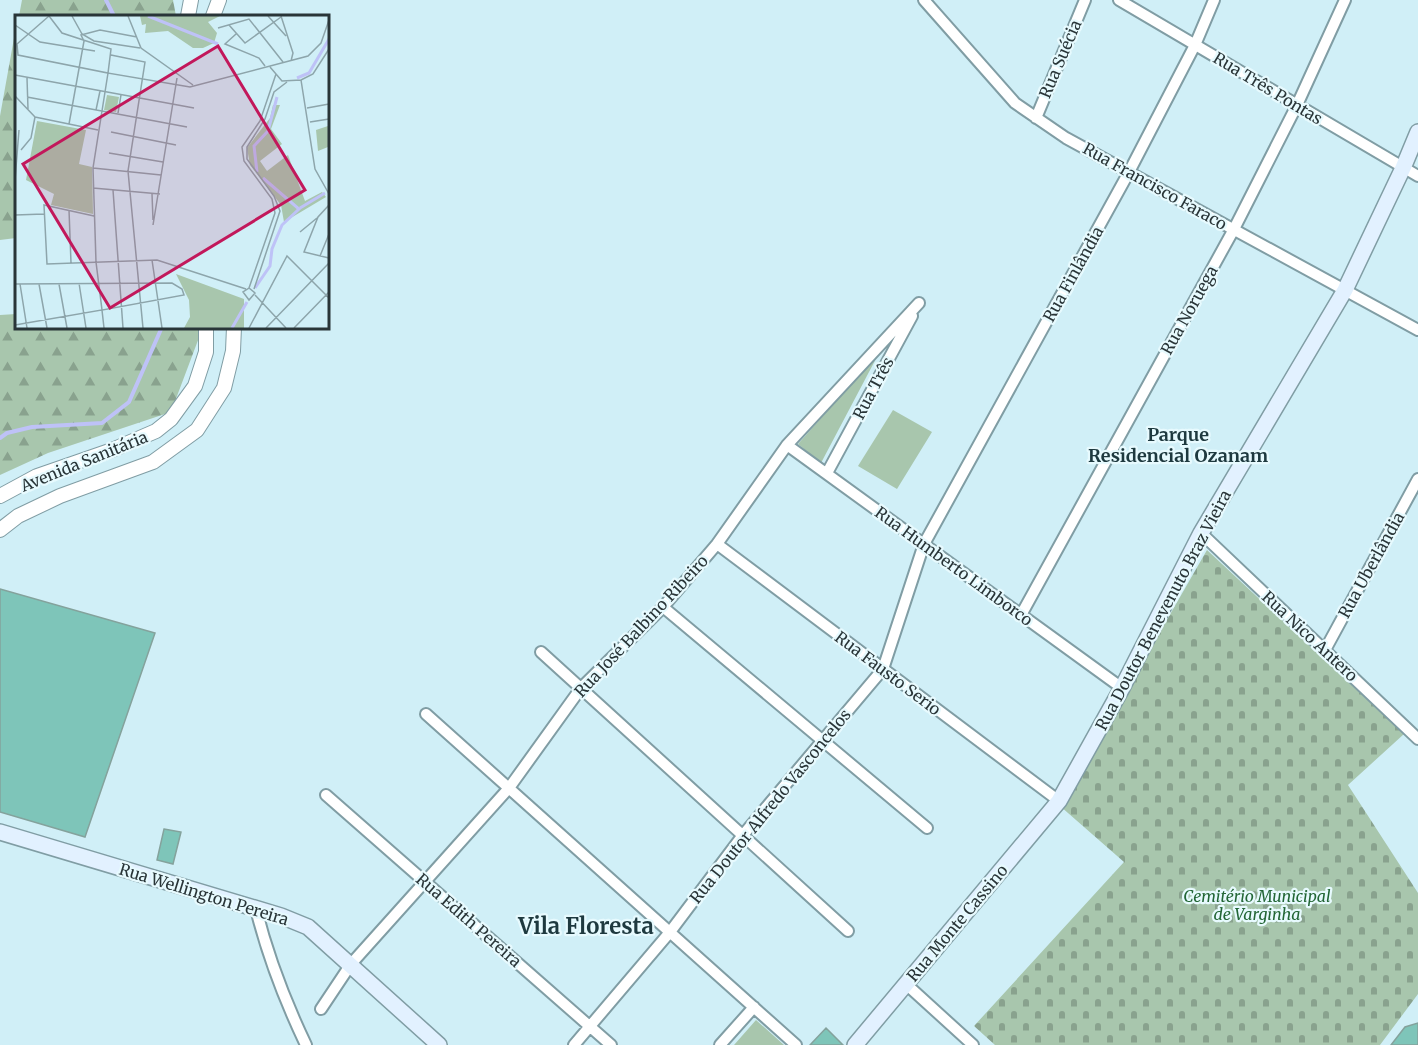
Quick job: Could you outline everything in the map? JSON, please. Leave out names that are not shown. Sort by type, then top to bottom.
[{"type":"main road","name":"Rua Doutor Benevenuto Braz Vieira","points":[[1059,801],[1122,688],[1201,533],[1345,290],[1418,132]]},
{"type":"main road","name":"Rua Monte Cassino","points":[[855,1045],[1059,801]]},
{"type":"main road","name":"Rua Wellington Pereira","points":[[0,832],[256,909],[308,927],[439,1045]]},
{"type":"street","points":[[188,15],[191,0]]},
{"type":"street","points":[[213,15],[219,0]]},
{"type":"street","name":"Rua Francisco Faraco","points":[[924,0],[1015,103],[1036,118],[1066,138],[1418,330]]},
{"type":"street","name":"Rua Suécia","points":[[1036,118],[1085,0]]},
{"type":"street","name":"Rua Três Pontas","points":[[1119,0],[1418,176]]},
{"type":"street","name":"Rua Finlândia","points":[[924,544],[1129,172],[1195,45],[1215,0]]},
{"type":"street","name":"Rua Noruega","points":[[1021,615],[1234,229],[1297,105],[1345,0]]},
{"type":"street","name":"Rua José Balbino Ribeiro","points":[[321,1009],[351,964],[509,788],[581,688],[663,607],[717,544],[787,445],[920,303]]},
{"type":"street","name":"Rua Três","points":[[827,473],[920,303]]},
{"type":"street","name":"Avenida Sanitária","points":[[0,496],[37,476],[112,450],[156,431],[171,419],[195,386],[206,352],[206,328]]},
{"type":"street","name":"Avenida Sanitária","points":[[0,530],[18,516],[60,496],[153,462],[197,430],[224,388],[233,351],[234,328]]},
{"type":"street","name":"Rua Humberto Limborco","points":[[787,445],[1122,688]]},
{"type":"street","name":"Rua Uberlândia","points":[[1325,650],[1418,480]]},
{"type":"street","name":"Rua Nico Antero","points":[[1201,533],[1418,739]]},
{"type":"street","name":"Rua Fausto Serio","points":[[717,544],[1059,801]]},
{"type":"street","name":"Rua Doutor Alfredo Vasconcelos","points":[[574,1045],[670,932],[743,835],[883,669],[924,544]]},
{"type":"street","points":[[663,607],[927,828]]},
{"type":"street","points":[[542,652],[848,931]]},
{"type":"street","points":[[426,714],[796,1045]]},
{"type":"street","name":"Rua Edith Pereira","points":[[326,795],[610,1045]]},
{"type":"street","points":[[256,909],[265,945],[287,1004],[306,1045]]},
{"type":"street","points":[[906,984],[973,1045]]},
{"type":"street","points":[[720,1045],[754,1007]]},
{"type":"green space","points":[[22,0],[173,0],[176,15],[19,15]]},
{"type":"green space","points":[[15,33],[15,238],[0,240],[0,116]]},
{"type":"green space","points":[[15,314],[15,328],[203,328],[171,412],[48,453],[0,475],[0,315]]},
{"type":"green space","points":[[879,353],[821,463],[798,444]]},
{"type":"green space","points":[[893,410],[932,432],[897,489],[858,466]]},
{"type":"green space","name":"Cemitério Municipal de Varginha","points":[[1207,550],[1404,734],[1348,785],[1418,893],[1418,994],[1380,1045],[995,1045],[974,1026],[1124,862],[1060,806]]},
{"type":"green space","points":[[756,1020],[784,1045],[734,1045]]},
{"type":"building","points":[[0,589],[155,633],[85,837],[0,812]]},
{"type":"building","points":[[164,829],[181,832],[173,864],[157,860]]},
{"type":"building","points":[[1418,1023],[1418,1045],[1391,1045],[1405,1027]]},
{"type":"building","points":[[826,1028],[843,1045],[810,1045]]},
{"type":"waterway","points":[[106,0],[114,15]]},
{"type":"waterway","points":[[0,438],[7,433],[32,427],[102,423],[129,402],[162,328]]},
{"type":"district","name":"Parque Residencial Ozanam","points":[[1178,444]]},
{"type":"district","name":"Vila Floresta","points":[[586,926]]}]
